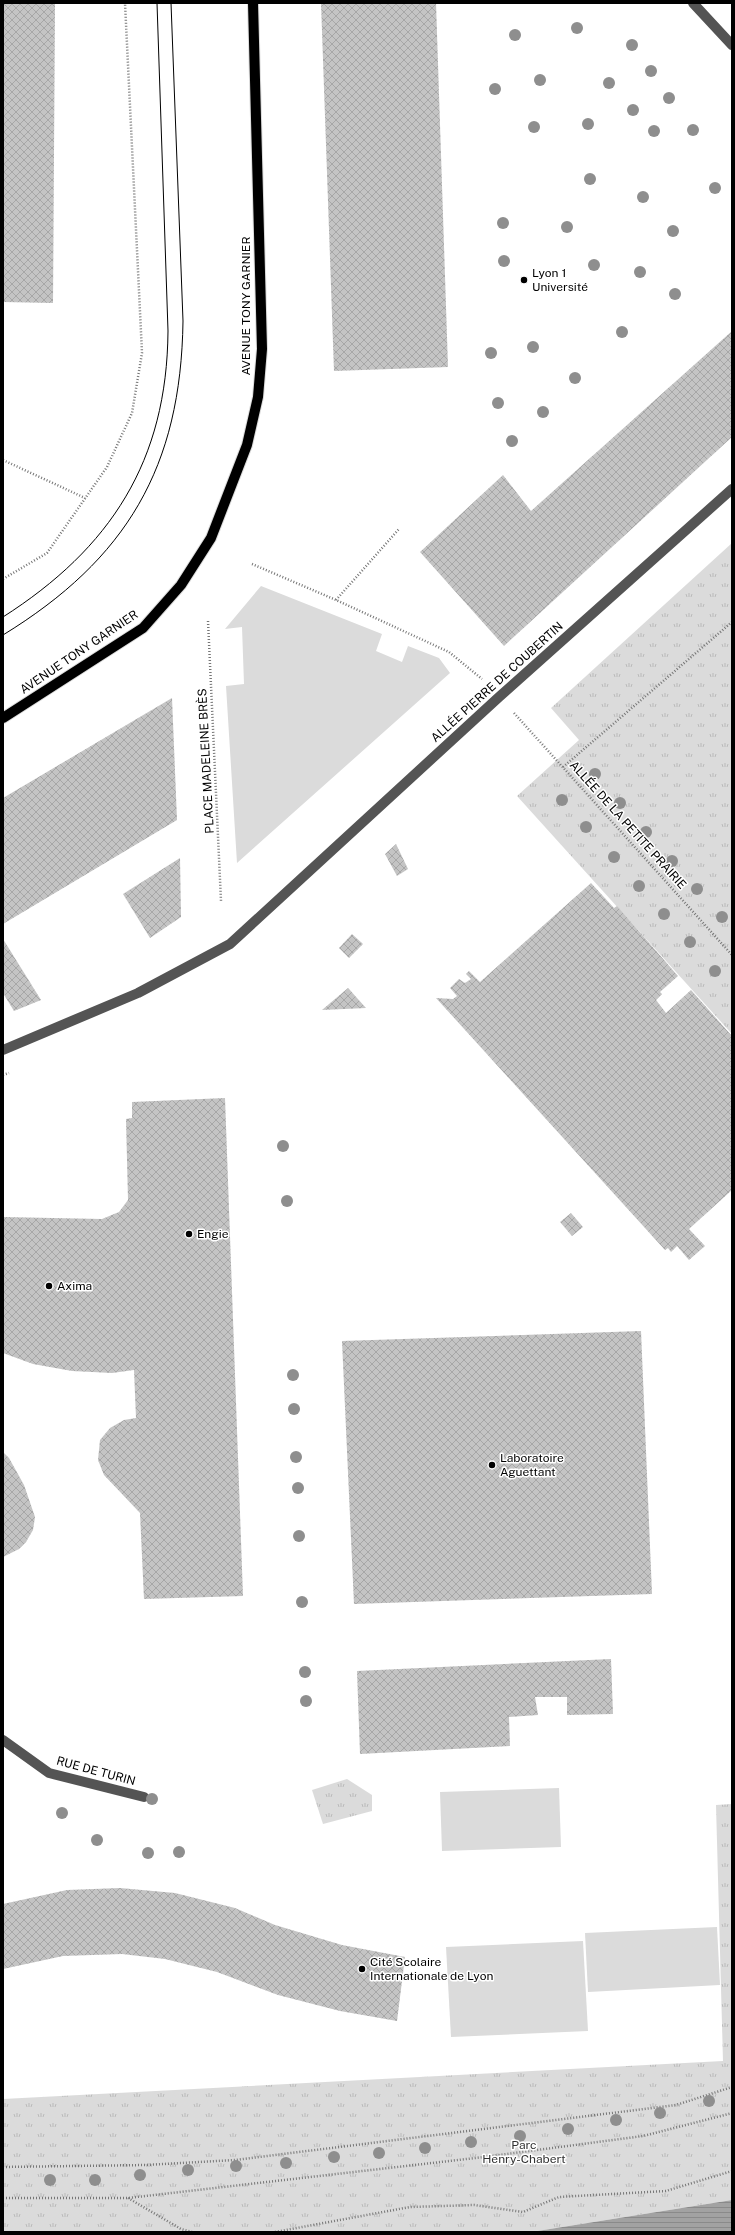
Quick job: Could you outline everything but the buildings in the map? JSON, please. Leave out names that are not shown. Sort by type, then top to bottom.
[{"type":"main road","name":"AVENUE TONY GARNIER","points":[[3,718],[143,628],[181,585],[211,538],[247,445],[258,397],[262,349],[253,3]]},
{"type":"street","points":[[693,3],[732,45]]},
{"type":"street","name":"ALLÉE PIERRE DE COUBERTIN","points":[[3,1050],[138,993],[230,944],[499,697],[732,489]]},
{"type":"street","name":"RUE DE TURIN","points":[[3,1740],[49,1773],[144,1797]]},
{"type":"path","points":[[3,579],[47,553],[107,467],[132,413],[142,353],[124,3]]},
{"type":"path","points":[[3,460],[85,498]]},
{"type":"path","points":[[336,600],[399,529]]},
{"type":"path","points":[[252,564],[336,600],[449,652],[482,679]]},
{"type":"path","name":"PLACE MADELEINE BRÈS","points":[[208,621],[221,901]]},
{"type":"path","points":[[563,766],[732,622]]},
{"type":"path","name":"ALLÉE DE LA PETITE PRAIRIE","points":[[508,707],[563,766],[732,955]]},
{"type":"path","points":[[3,2167],[145,2165],[236,2160],[676,2106],[732,2087]]},
{"type":"path","points":[[3,2198],[128,2198],[484,2157],[643,2136],[732,2113]]},
{"type":"path","points":[[275,2232],[410,2207],[474,2205],[523,2212],[558,2197],[666,2190],[732,2171]]},
{"type":"path","points":[[128,2198],[181,2229],[192,2232]]},
{"type":"green space","points":[[732,543],[732,1034],[517,796],[579,740],[551,708]]},
{"type":"green space","points":[[261,586],[382,634],[376,651],[402,662],[408,646],[439,658],[450,673],[237,863],[226,686],[244,684],[242,627],[225,629]]},
{"type":"green space","points":[[347,1779],[372,1795],[372,1811],[323,1824],[312,1790]]},
{"type":"green space","points":[[559,1788],[561,1847],[442,1851],[440,1792]]},
{"type":"green space","name":"Parc Henry-Chabert","points":[[732,1804],[732,2200],[531,2232],[3,2232],[3,2099],[723,2061],[716,1805]]},
{"type":"green space","points":[[717,1927],[720,1985],[588,1992],[585,1933]]},
{"type":"green space","points":[[583,1941],[588,2031],[451,2037],[446,1947]]},
{"type":"shaded area","points":[[732,2200],[732,2232],[531,2232]]},
{"type":"tram line","points":[[3,617],[41,590],[74,561],[102,530],[126,497],[144,460],[157,421],[165,378],[168,331],[157,3]]},
{"type":"tram line","points":[[3,635],[46,606],[83,574],[114,541],[139,504],[158,464],[171,421],[180,373],[183,321],[171,3]]},
{"type":"place","name":"Lyon 1 Université","points":[[524,280]]},
{"type":"place","name":"Engie","points":[[189,1234]]},
{"type":"place","name":"Axima","points":[[49,1286]]},
{"type":"place","name":"Laboratoire Aguettant","points":[[492,1465]]},
{"type":"place","name":"Cité Scolaire Internationale de Lyon","points":[[362,1969]]}]
